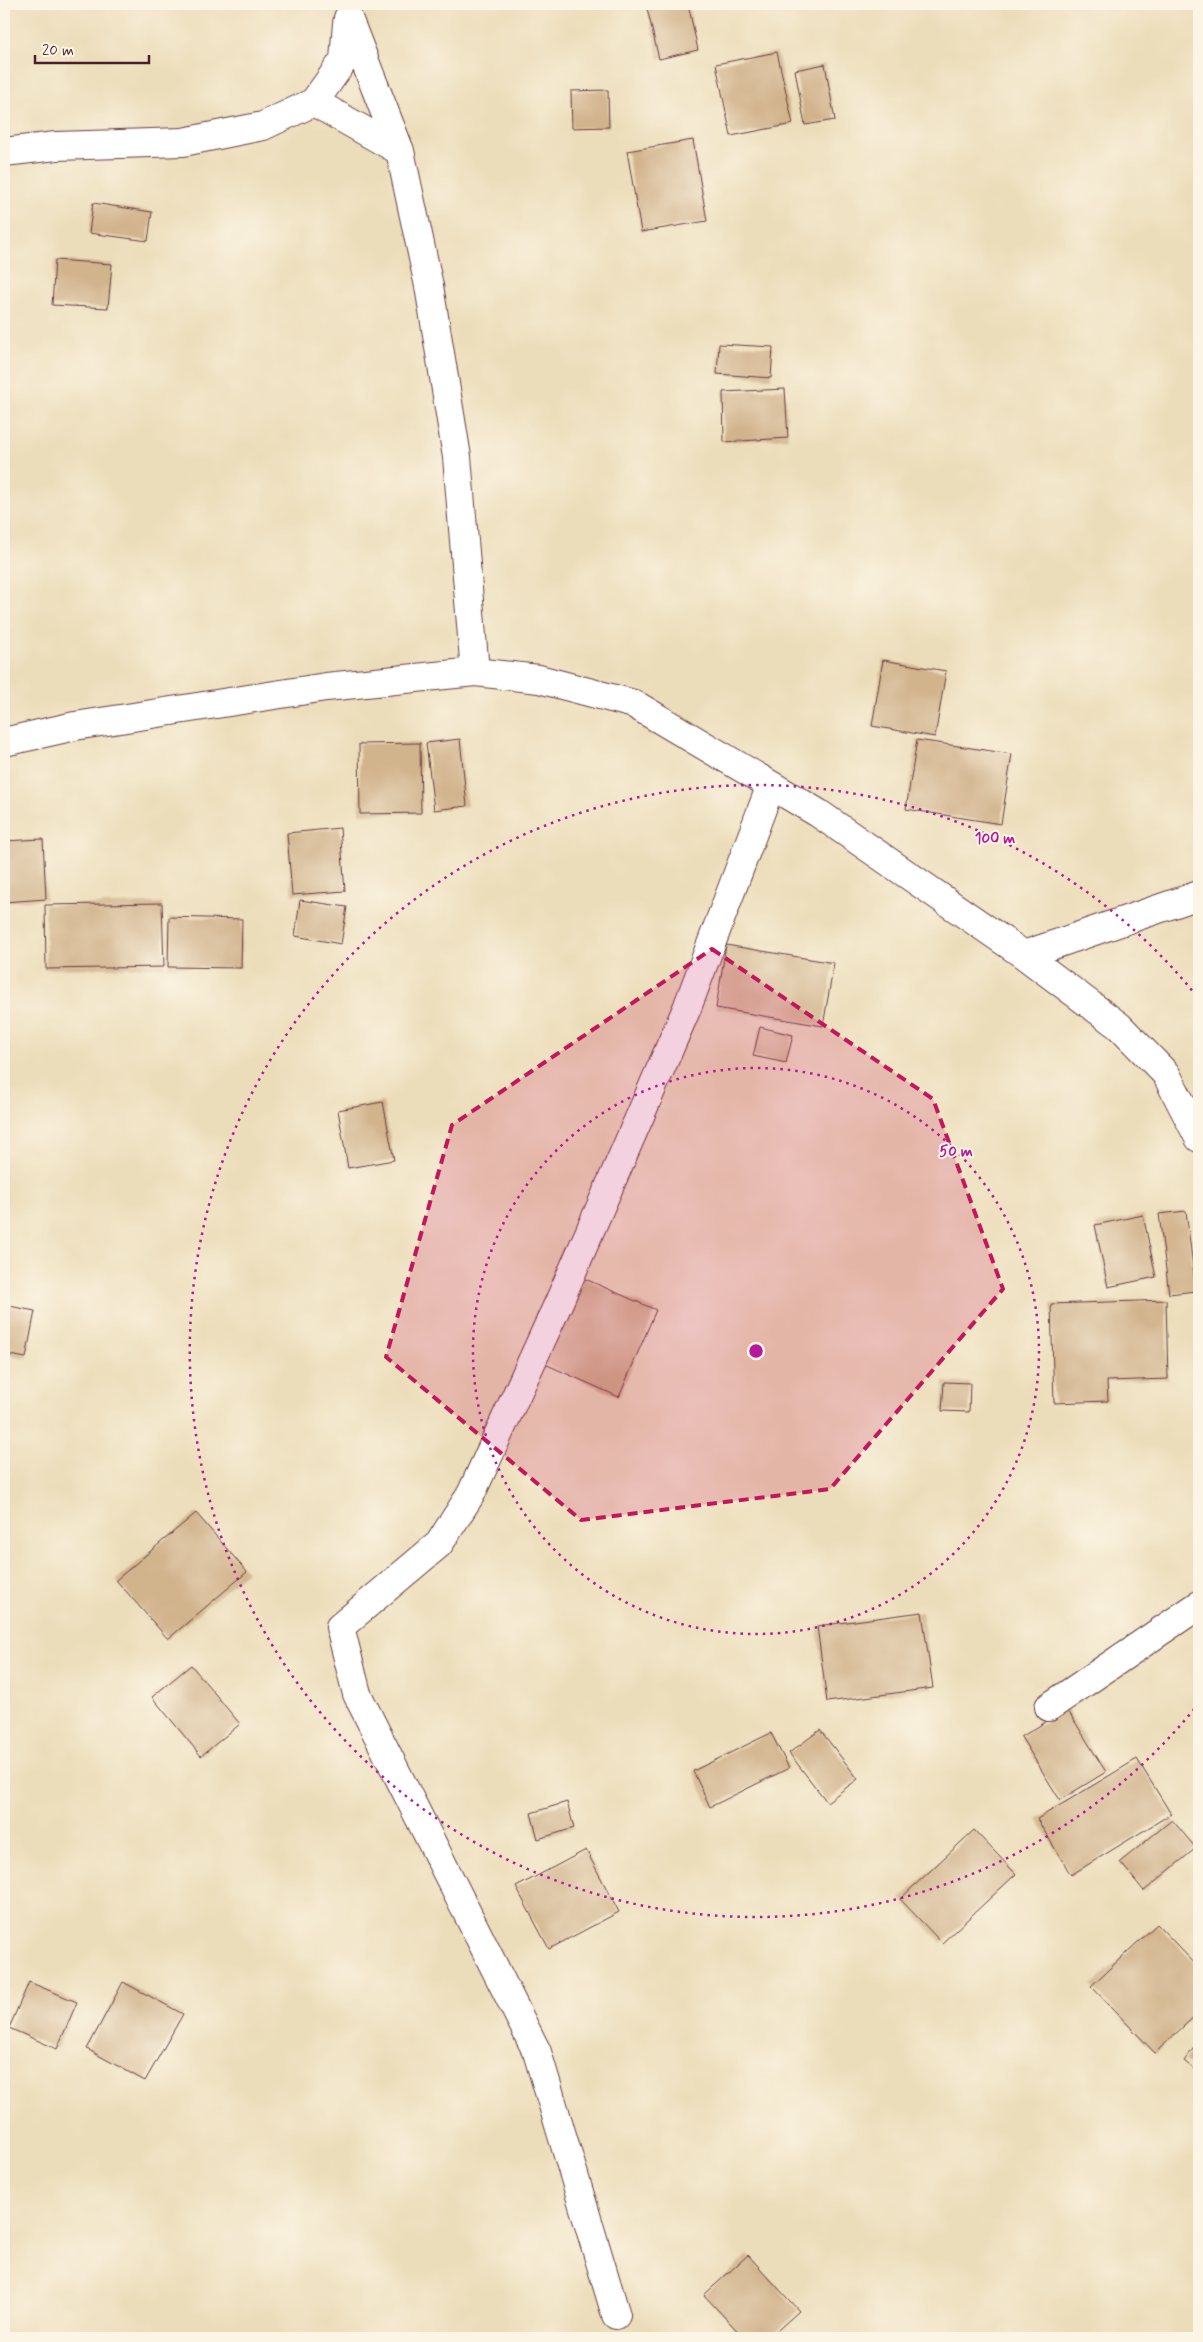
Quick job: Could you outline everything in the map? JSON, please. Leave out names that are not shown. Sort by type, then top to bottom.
[{"type":"street","points":[[4,152],[56,146],[184,142],[263,126],[314,102],[344,60],[350,11]]},
{"type":"street","points":[[350,11],[400,151],[429,286],[457,457],[475,672]]},
{"type":"street","points":[[314,102],[400,151]]},
{"type":"street","points":[[4,742],[75,726],[326,687],[475,672],[539,679],[634,704],[818,813],[1024,955],[1119,1026],[1166,1074],[1199,1138]]},
{"type":"street","points":[[616,2315],[536,2052],[357,1694],[340,1627],[439,1544],[471,1494],[559,1302],[686,1008],[771,785]]},
{"type":"street","points":[[1024,955],[1199,896]]},
{"type":"street","points":[[1049,1706],[1199,1605]]},
{"type":"highlighted area","points":[[712,949],[933,1099],[1003,1289],[830,1489],[581,1520],[386,1357],[452,1125]]},
{"type":"building","points":[[646,4],[688,4],[698,50],[659,59]]},
{"type":"building","points":[[777,52],[793,124],[731,136],[716,64]]},
{"type":"building","points":[[825,64],[835,120],[805,125],[795,70]]},
{"type":"building","points":[[608,90],[609,127],[572,128],[571,91]]},
{"type":"building","points":[[693,140],[707,221],[641,232],[627,151]]},
{"type":"building","points":[[93,203],[152,212],[148,241],[89,233]]},
{"type":"building","points":[[55,260],[112,264],[108,308],[52,305]]},
{"type":"building","points":[[719,344],[773,347],[771,378],[717,374]]},
{"type":"building","points":[[785,389],[788,438],[724,442],[723,392]]},
{"type":"building","points":[[883,660],[946,671],[935,737],[872,726]]},
{"type":"building","points":[[460,739],[467,806],[434,810],[426,743]]},
{"type":"building","points":[[917,740],[1012,754],[1001,824],[906,809]]},
{"type":"building","points":[[420,743],[421,813],[360,814],[359,744]]},
{"type":"building","points":[[340,828],[345,891],[292,895],[287,833]]},
{"type":"building","points":[[43,839],[46,899],[4,902],[4,841]]},
{"type":"building","points":[[300,900],[347,907],[341,944],[295,936]]},
{"type":"building","points":[[162,903],[164,967],[46,969],[45,905]]},
{"type":"building","points":[[169,917],[242,919],[241,968],[168,967]]},
{"type":"building","points":[[726,945],[834,963],[823,1026],[716,1008]]},
{"type":"building","points":[[760,1027],[793,1035],[786,1063],[753,1056]]},
{"type":"building","points":[[383,1102],[394,1160],[348,1168],[338,1110]]},
{"type":"building","points":[[1186,1211],[1196,1291],[1169,1294],[1159,1214]]},
{"type":"building","points":[[1143,1215],[1156,1277],[1108,1287],[1095,1225]]},
{"type":"building","points":[[583,1278],[656,1310],[619,1397],[545,1364]]},
{"type":"building","points":[[1166,1300],[1168,1379],[1107,1381],[1108,1401],[1054,1403],[1051,1304]]},
{"type":"building","points":[[4,1305],[35,1311],[26,1358],[4,1354]]},
{"type":"building","points":[[944,1382],[970,1383],[969,1412],[942,1411]]},
{"type":"building","points":[[196,1513],[247,1572],[168,1639],[116,1580]]},
{"type":"building","points":[[922,1612],[933,1688],[827,1702],[817,1626]]},
{"type":"building","points":[[191,1665],[240,1724],[201,1756],[152,1697]]},
{"type":"building","points":[[1067,1709],[1106,1772],[1060,1800],[1021,1737]]},
{"type":"building","points":[[820,1730],[858,1779],[827,1802],[789,1753]]},
{"type":"building","points":[[771,1733],[789,1768],[710,1807],[693,1771]]},
{"type":"building","points":[[1137,1759],[1171,1814],[1071,1875],[1037,1819]]},
{"type":"building","points":[[567,1802],[574,1828],[538,1839],[531,1813]]},
{"type":"building","points":[[1172,1820],[1196,1848],[1144,1891],[1120,1862]]},
{"type":"building","points":[[974,1830],[1016,1874],[942,1943],[900,1899]]},
{"type":"building","points":[[586,1850],[619,1912],[549,1949],[516,1887]]},
{"type":"building","points":[[1157,1924],[1199,1968],[1199,2012],[1155,2053],[1091,1986]]},
{"type":"building","points":[[29,1982],[77,2002],[57,2049],[9,2028]]},
{"type":"building","points":[[123,1982],[183,2014],[145,2081],[87,2049]]},
{"type":"building","points":[[1199,2041],[1199,2073],[1184,2061]]},
{"type":"building","points":[[748,2255],[799,2311],[769,2338],[744,2338],[704,2295]]}]
